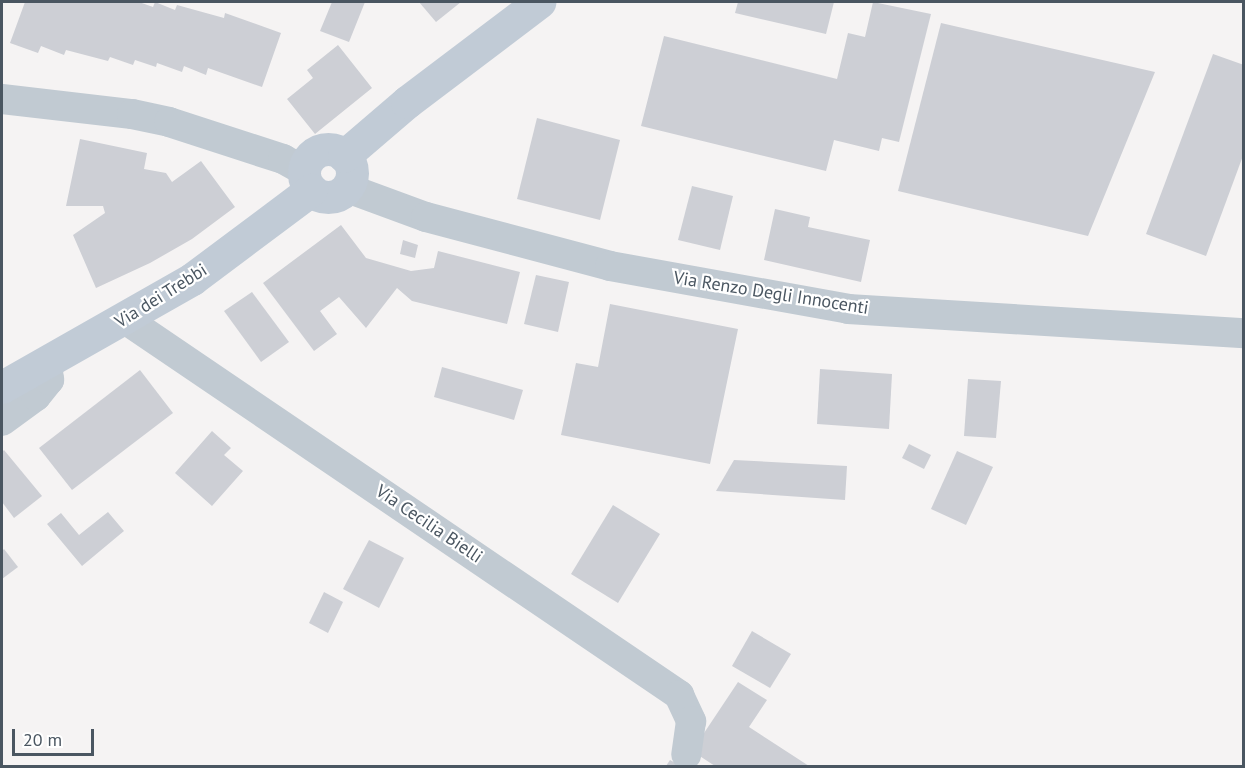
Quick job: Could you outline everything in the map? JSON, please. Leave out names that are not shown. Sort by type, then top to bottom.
[{"type":"street","points":[[346,172],[407,102],[539,2]]},
{"type":"street","points":[[2,99],[132,114],[169,122],[283,159],[308,180]]},
{"type":"street","name":"Via dei Trebbi","points":[[2,387],[126,319],[192,279],[308,180],[307,164],[316,153],[331,150],[346,172]]},
{"type":"street","name":"Via Renzo Degli Innocenti","points":[[346,172],[426,218],[610,266],[848,309],[1244,333]]},
{"type":"street","name":"Via Cecilia Bielli","points":[[126,319],[679,695],[691,721],[686,755]]},
{"type":"street","points":[[2,421],[36,396],[49,380],[47,362]]},
{"type":"building","points":[[25,2],[139,2],[153,7],[155,2],[175,10],[177,5],[224,18],[225,13],[281,33],[262,87],[208,68],[206,75],[184,66],[182,72],[157,63],[156,67],[135,60],[133,65],[110,57],[108,61],[66,50],[64,55],[41,46],[38,53],[10,43]]},
{"type":"building","points":[[332,2],[365,2],[349,42],[320,31]]},
{"type":"building","points":[[419,2],[461,2],[436,22]]},
{"type":"building","points":[[738,2],[834,2],[826,34],[735,13]]},
{"type":"building","points":[[873,2],[931,14],[899,142],[882,138],[879,151],[834,140],[826,171],[641,126],[664,36],[837,79],[848,33],[865,37]]},
{"type":"building","points":[[941,23],[1155,72],[1088,236],[898,191]]},
{"type":"building","points":[[338,45],[372,88],[315,134],[287,99],[313,78],[307,70]]},
{"type":"building","points":[[1213,54],[1244,65],[1244,153],[1206,256],[1146,234]]},
{"type":"building","points":[[537,118],[620,140],[600,220],[517,199]]},
{"type":"building","points":[[80,139],[147,153],[144,169],[166,173],[172,182],[201,161],[235,207],[192,239],[150,263],[96,288],[73,235],[105,213],[103,206],[66,206]]},
{"type":"building","points":[[692,186],[733,196],[720,250],[678,240]]},
{"type":"building","points":[[775,209],[810,217],[808,227],[870,240],[861,282],[764,260]]},
{"type":"building","points":[[341,225],[366,258],[411,271],[434,268],[438,251],[520,272],[507,324],[412,301],[397,288],[366,328],[339,297],[320,311],[337,334],[314,351],[263,283]]},
{"type":"building","points":[[403,240],[418,245],[415,258],[400,254]]},
{"type":"building","points":[[536,275],[569,282],[558,332],[524,324]]},
{"type":"building","points":[[252,292],[289,342],[261,362],[224,311]]},
{"type":"building","points":[[610,304],[738,329],[710,464],[561,435],[576,363],[598,367]]},
{"type":"building","points":[[442,367],[523,390],[514,420],[434,397]]},
{"type":"building","points":[[820,369],[892,374],[889,429],[817,424]]},
{"type":"building","points":[[140,370],[173,413],[72,490],[39,448]]},
{"type":"building","points":[[968,379],[1001,381],[996,438],[964,436]]},
{"type":"building","points":[[212,431],[231,448],[224,455],[243,471],[212,506],[175,473]]},
{"type":"building","points":[[909,444],[931,455],[924,469],[902,458]]},
{"type":"building","points":[[4,450],[42,496],[14,518],[2,502],[2,452]]},
{"type":"building","points":[[957,451],[993,467],[966,525],[931,509]]},
{"type":"building","points":[[734,460],[847,466],[845,500],[716,491]]},
{"type":"building","points":[[613,505],[660,534],[618,603],[571,574]]},
{"type":"building","points":[[108,512],[124,531],[82,566],[47,524],[61,513],[79,535]]},
{"type":"building","points":[[369,540],[404,558],[379,608],[343,589]]},
{"type":"building","points":[[4,549],[18,567],[2,579],[2,551]]},
{"type":"building","points":[[324,592],[343,602],[328,633],[309,623]]},
{"type":"building","points":[[752,631],[791,654],[770,688],[732,666]]},
{"type":"building","points":[[738,682],[767,700],[749,727],[809,766],[715,766],[692,751]]},
{"type":"building","points":[[670,760],[681,766],[666,766]]}]
